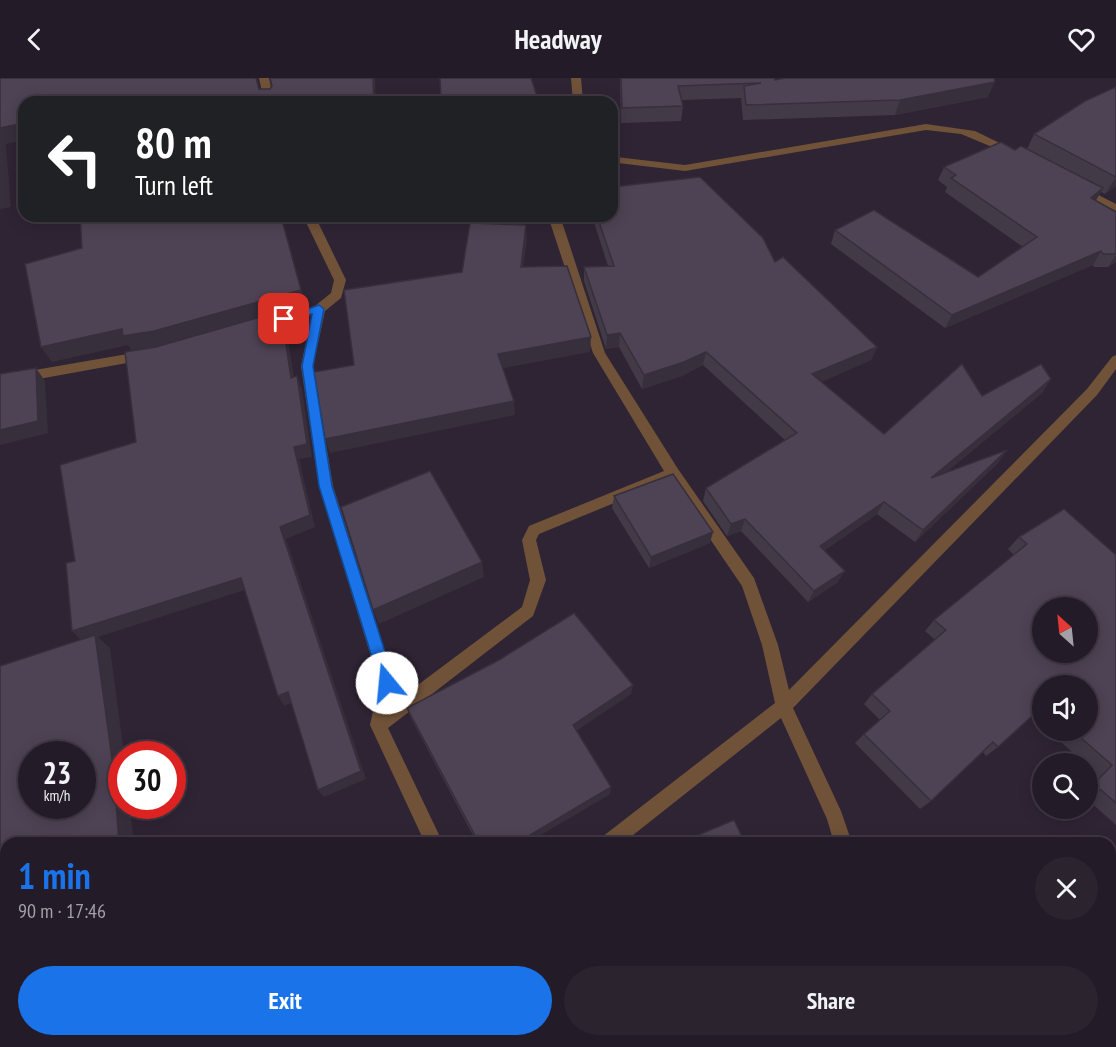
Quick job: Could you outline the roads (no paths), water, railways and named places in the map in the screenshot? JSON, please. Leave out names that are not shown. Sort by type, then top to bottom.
[{"type":"street","points":[[264,78],[268,96]]},
{"type":"street","points":[[576,78],[578,96]]},
{"type":"street","points":[[618,160],[685,168],[927,127],[956,128],[980,134],[1022,157]]},
{"type":"street","points":[[1064,180],[1116,208]]},
{"type":"street","points":[[250,330],[319,309],[337,296],[340,280],[312,222]]},
{"type":"street","points":[[556,222],[599,353],[673,473],[749,583],[770,645],[784,706],[835,817],[841,837]]},
{"type":"street","points":[[319,309],[307,366],[326,486],[387,683],[378,725],[431,837]]},
{"type":"street","points":[[0,381],[164,352]]},
{"type":"street","points":[[616,837],[784,706],[1092,392],[1116,360]]},
{"type":"street","points":[[378,725],[528,610],[538,580],[529,540],[534,531],[544,524],[673,473]]}]
